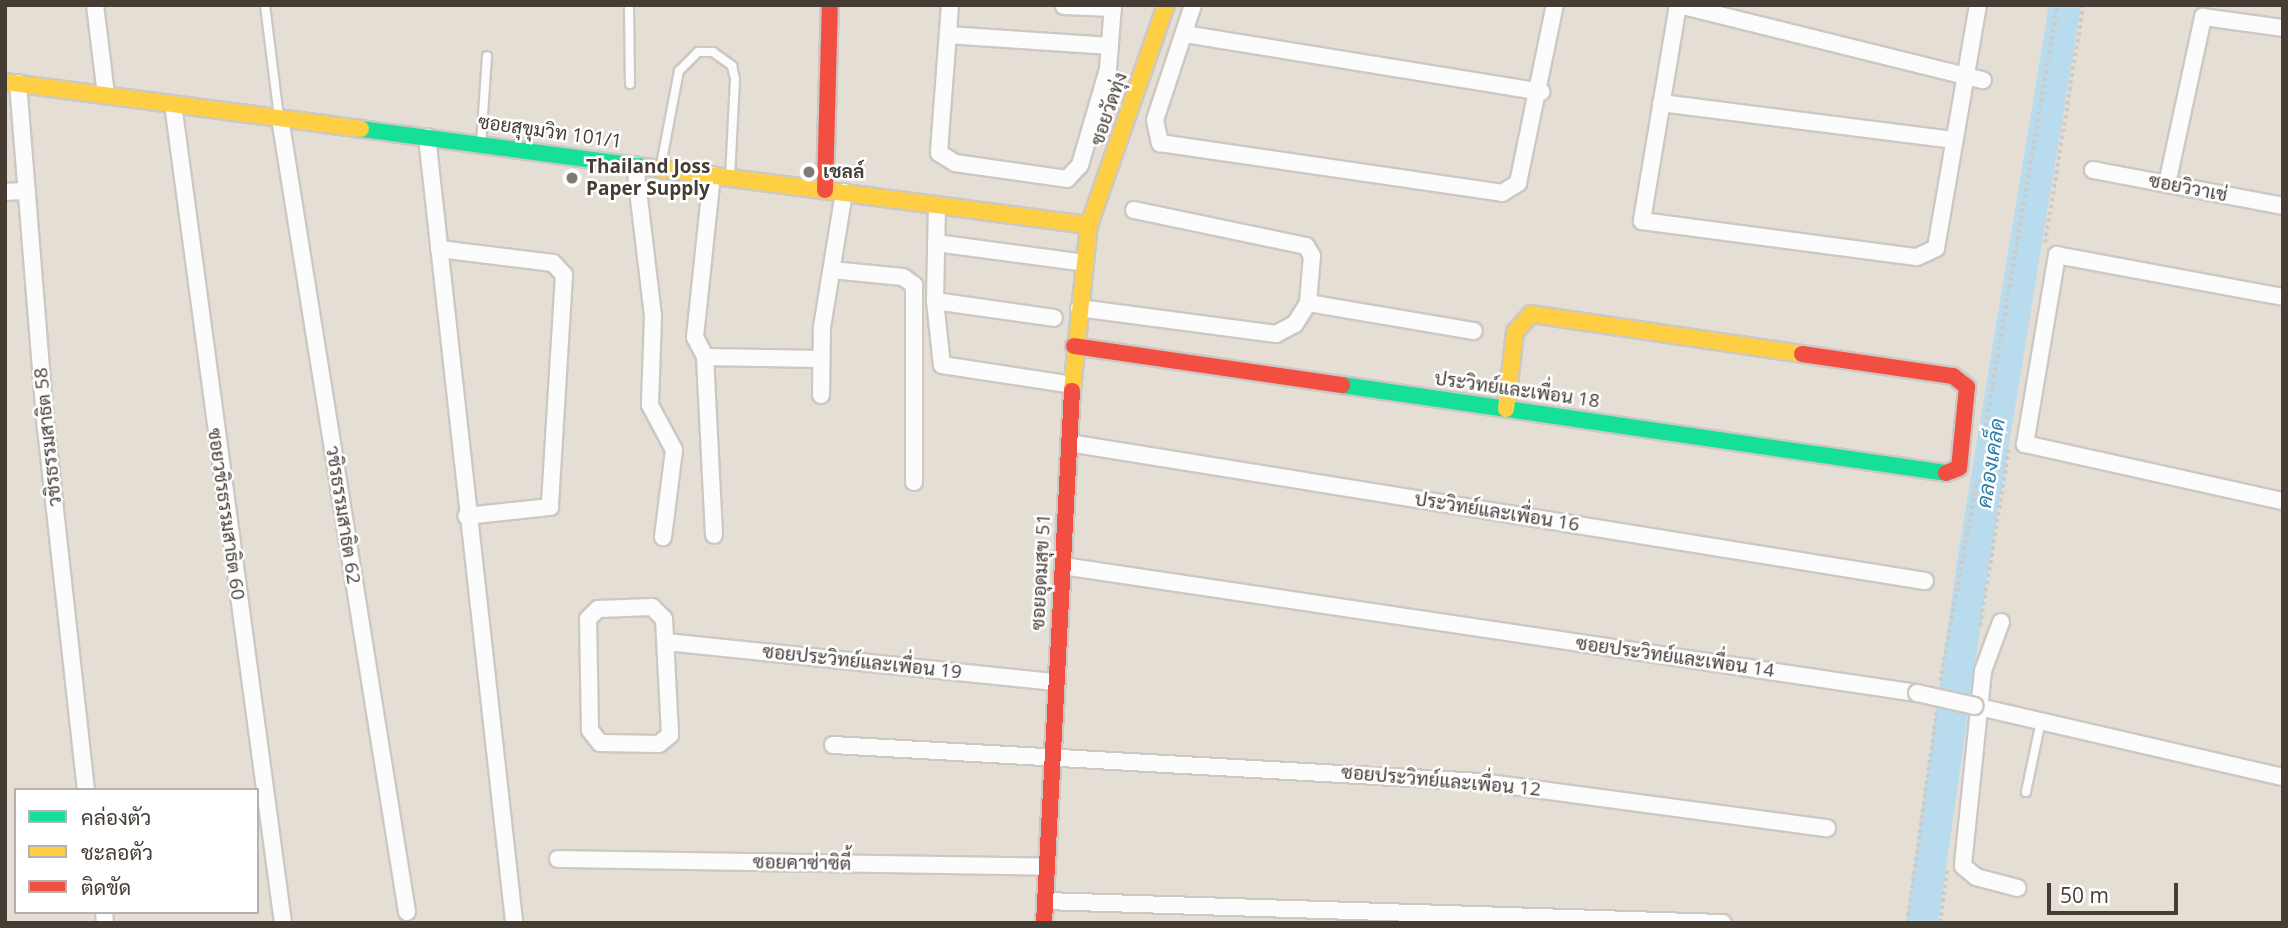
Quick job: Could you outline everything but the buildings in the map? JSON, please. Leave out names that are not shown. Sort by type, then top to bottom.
[{"type":"street","points":[[95,5],[106,95]]},
{"type":"street","points":[[825,190],[831,5]]},
{"type":"street","points":[[950,5],[939,153],[955,163],[1058,179],[1074,175],[1080,165],[1110,46],[1113,6],[1064,6]]},
{"type":"street","name":"ซอยวัดทุ่ง","points":[[1089,225],[1166,5]]},
{"type":"street","points":[[1193,5],[1155,120],[1160,143],[1173,147],[1510,193],[1541,92],[1555,5]]},
{"type":"street","points":[[1978,5],[1966,76],[1955,140],[1936,248],[1929,255],[1664,227],[1640,215],[1679,5],[1966,76],[1983,80]]},
{"type":"street","points":[[2212,5],[2283,19]]},
{"type":"street","points":[[2168,184],[2203,17],[2283,28]]},
{"type":"street","points":[[1184,34],[1541,92]]},
{"type":"street","points":[[948,35],[1110,46]]},
{"type":"street","name":"ซอยสุขุมวิท 101/1","points":[[12,83],[1089,225]]},
{"type":"street","name":"วชิรธรรมสาธิต 58","points":[[12,83],[27,191],[86,788]]},
{"type":"street","points":[[1661,103],[1955,140]]},
{"type":"street","name":"ซอยวชิรธรรมสาธิต 60","points":[[173,104],[283,923]]},
{"type":"street","name":"วชิรธรรมสาธิต 62","points":[[280,118],[407,912]]},
{"type":"street","points":[[427,137],[466,516],[514,921]]},
{"type":"street","points":[[635,165],[653,317],[650,405],[674,450],[663,537]]},
{"type":"street","name":"ซอยวิวาเช่","points":[[2093,170],[2283,206]]},
{"type":"street","points":[[712,175],[712,222],[695,301],[695,337],[705,356],[714,535]]},
{"type":"street","points":[[5,192],[27,191]]},
{"type":"street","points":[[821,396],[821,359],[844,192]]},
{"type":"street","points":[[937,205],[935,301],[942,365],[1072,384]]},
{"type":"street","points":[[1079,308],[1276,334],[1295,324],[1308,303],[1312,256],[1306,246],[1134,210]]},
{"type":"street","name":"ซอยอุดมสุข 51","points":[[1044,923],[1074,346],[1089,225]]},
{"type":"street","points":[[936,243],[1085,262]]},
{"type":"street","points":[[439,249],[553,263],[564,275],[550,507],[466,516]]},
{"type":"street","points":[[2283,296],[2057,255],[2025,444],[2283,501]]},
{"type":"street","points":[[832,270],[903,277],[914,285],[914,482]]},
{"type":"street","points":[[935,301],[1054,318]]},
{"type":"street","points":[[1308,303],[1474,331]]},
{"type":"street","name":"ประวิทย์และเพื่อน 18","points":[[1074,346],[1506,409],[1954,474],[1966,414],[1961,379],[1552,315],[1531,314],[1515,332],[1506,409]]},
{"type":"street","points":[[705,356],[821,359]]},
{"type":"street","name":"ประวิทย์และเพื่อน 16","points":[[1069,443],[1925,581]]},
{"type":"street","name":"ซอยประวิทย์และเพื่อน 14","points":[[1063,566],[1917,693],[2283,777]]},
{"type":"street","points":[[652,607],[664,619],[667,642],[667,740],[596,741],[590,730],[590,615],[652,607]]},
{"type":"street","points":[[2001,622],[1987,654],[1978,707],[1963,866],[1976,877],[2018,888]]},
{"type":"street","name":"ซอยประวิทย์และเพื่อน 19","points":[[667,642],[1057,682]]},
{"type":"street","name":"ซอยประวิทย์และเพื่อน 12","points":[[833,745],[1481,782],[1827,828]]},
{"type":"street","name":"ซอยคาซ่าซิตี้","points":[[558,859],[1047,867]]},
{"type":"street","points":[[1045,901],[1385,918],[1723,923]]},
{"type":"lane","points":[[264,5],[280,118]]},
{"type":"lane","points":[[629,5],[630,84]]},
{"type":"lane","points":[[661,168],[679,71],[698,52],[713,52],[732,66],[735,79],[730,177]]},
{"type":"lane","points":[[481,144],[487,56]]},
{"type":"lane","points":[[2026,792],[2041,722]]},
{"type":"path","points":[[2043,255],[2083,5]]},
{"type":"path","points":[[1979,635],[2011,437]]},
{"type":"path","points":[[1940,923],[1948,866]]},
{"type":"shaded area","points":[[5,5],[2283,5],[2283,923],[5,923]]},
{"type":"waterway","name":"คลองเคล็ด","points":[[1922,923],[1972,570],[2065,5]]},
{"type":"traffic: fast","points":[[361,129],[655,168]]},
{"type":"traffic: fast","points":[[1342,385],[1946,473]]},
{"type":"traffic: slow","points":[[1072,391],[1089,225],[1166,5]]},
{"type":"traffic: slow","points":[[5,82],[361,129]]},
{"type":"traffic: slow","points":[[655,168],[1089,225]]},
{"type":"traffic: slow","points":[[1506,409],[1515,332],[1531,314],[1802,354]]},
{"type":"traffic: jam","points":[[825,190],[830,5]]},
{"type":"traffic: jam","points":[[1074,346],[1342,385]]},
{"type":"traffic: jam","points":[[1802,354],[1953,376],[1967,387],[1959,468],[1946,473]]},
{"type":"traffic: jam","points":[[1044,923],[1072,391]]},
{"type":"place","name":"เชลล์","points":[[809,172]]},
{"type":"place","name":"Thailand Joss Paper Supply","points":[[572,178]]}]
